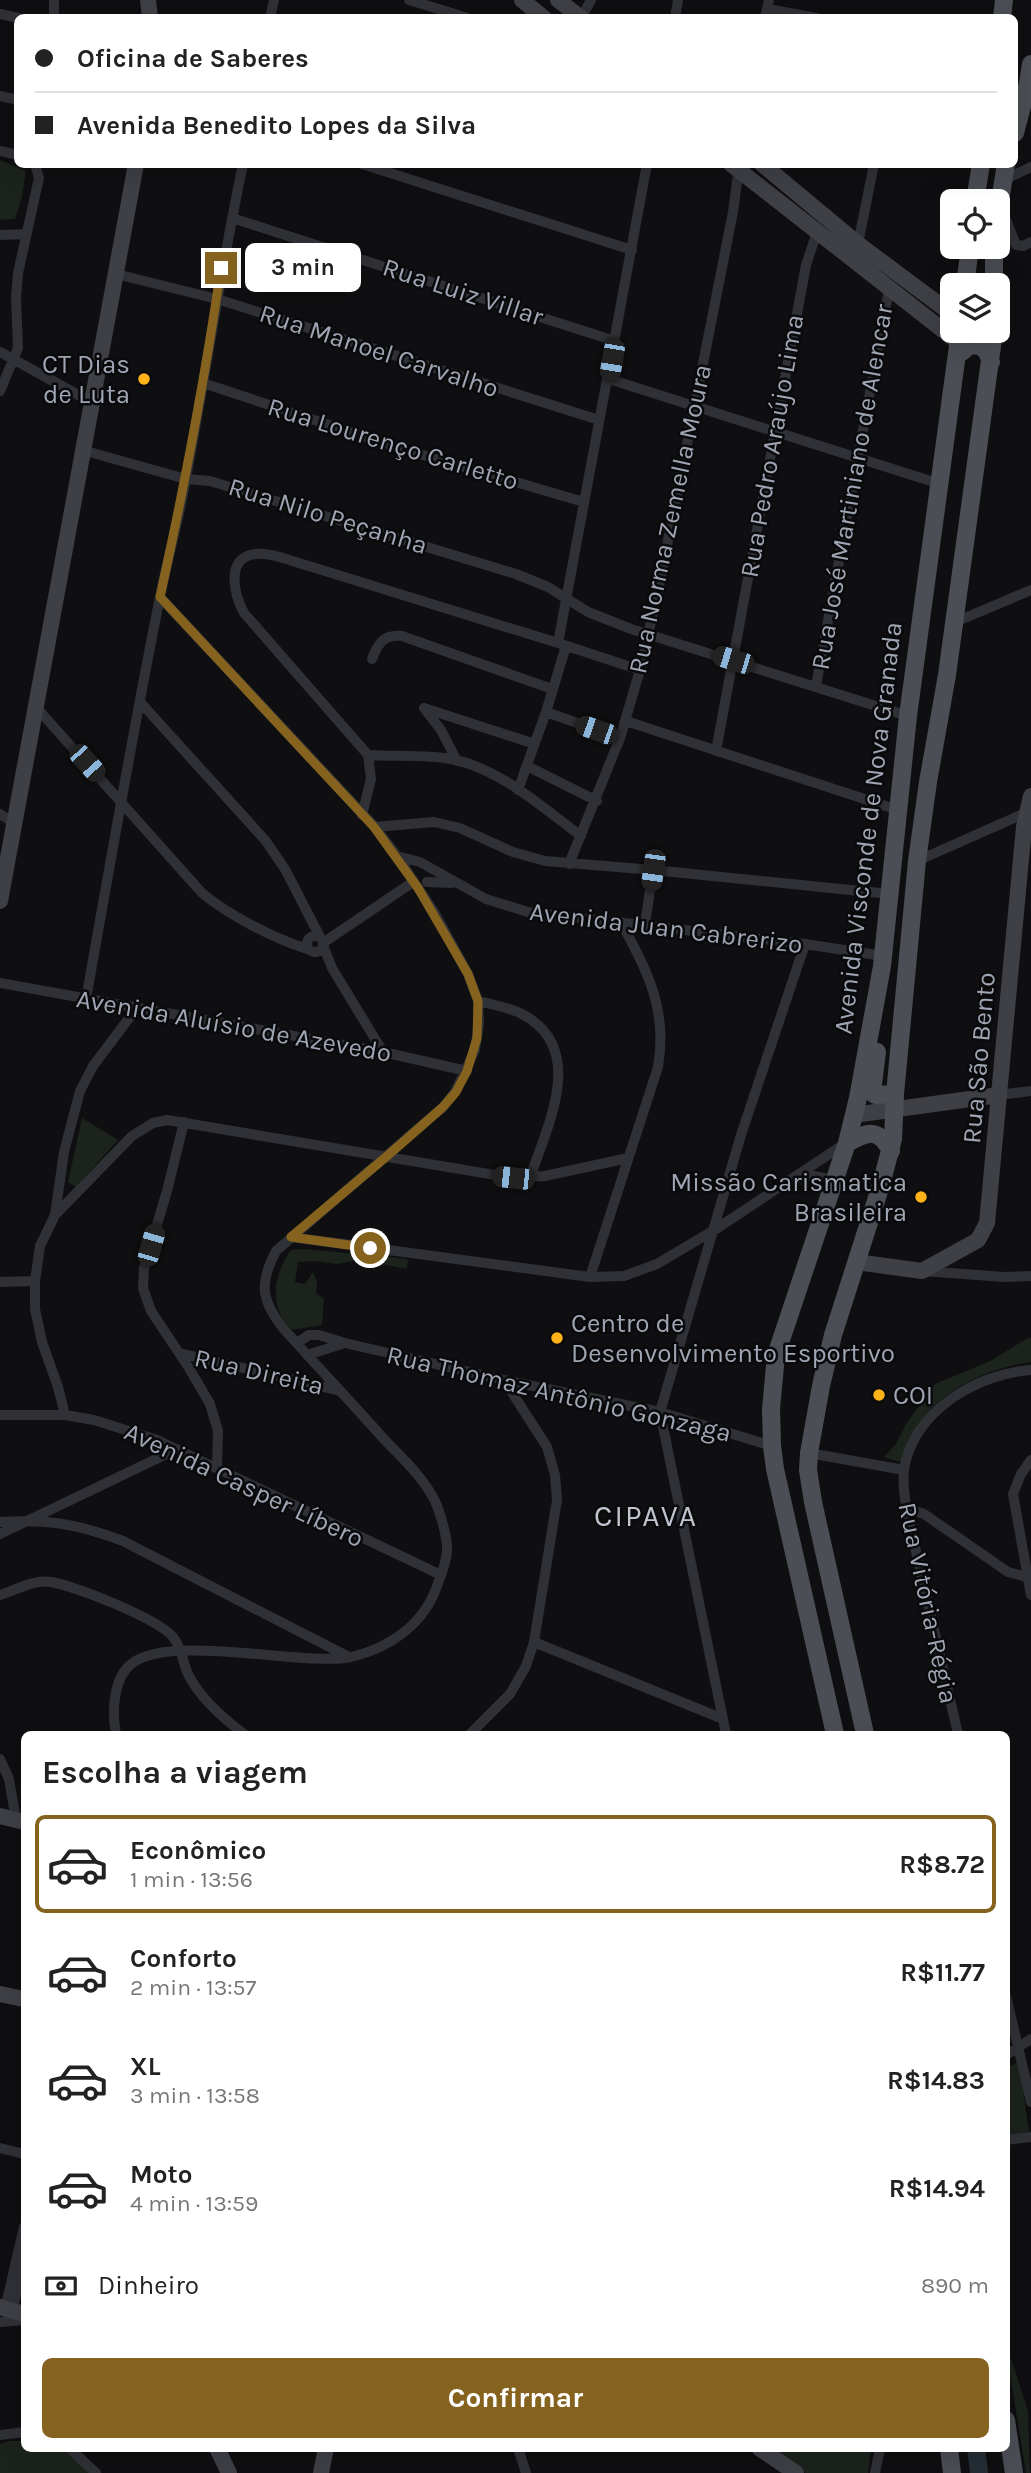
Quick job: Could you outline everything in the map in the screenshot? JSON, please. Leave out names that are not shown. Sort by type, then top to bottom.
[{"type":"main road","points":[[522,0],[539,14]]},
{"type":"main road","points":[[558,0],[577,14]]},
{"type":"main road","points":[[1018,123],[1030,82],[1031,64]]},
{"type":"main road","points":[[0,901],[135,168]]},
{"type":"main road","points":[[738,168],[940,329]]},
{"type":"main road","points":[[767,168],[858,244],[940,305]]},
{"type":"main road","points":[[977,189],[980,168]]},
{"type":"main road","points":[[958,343],[980,345],[987,352],[993,347]]},
{"type":"main road","name":"Avenida Visconde de Nova Granada","points":[[834,1731],[772,1446],[772,1386],[776,1355],[847,1143],[882,961],[908,716],[958,343]]},
{"type":"main road","points":[[864,1731],[813,1502],[808,1470],[809,1453],[830,1348],[891,1152],[917,861],[993,347]]},
{"type":"main road","name":"Rua São Bento","points":[[922,1271],[969,1245],[984,1232],[990,1205],[1031,796]]},
{"type":"main road","points":[[882,961],[886,985],[872,1091],[875,1095],[895,1102]]},
{"type":"main road","points":[[854,1115],[895,1102],[999,1095]]},
{"type":"main road","points":[[847,1143],[872,1133],[881,1137],[891,1152]]},
{"type":"main road","points":[[856,1262],[922,1271]]},
{"type":"main road","points":[[0,1994],[21,1998]]},
{"type":"main road","points":[[1010,2446],[1014,2473]]},
{"type":"main road","points":[[220,2452],[229,2473]]},
{"type":"main road","points":[[321,2473],[325,2452]]},
{"type":"main road","points":[[765,2452],[796,2473]]},
{"type":"main road","points":[[949,2452],[952,2473]]},
{"type":"street","points":[[409,0],[455,14]]},
{"type":"street","points":[[767,9],[795,14]]},
{"type":"street","points":[[1004,173],[1031,167]]},
{"type":"street","points":[[0,391],[15,360],[18,335],[16,298],[26,233],[39,178],[36,168]]},
{"type":"street","points":[[86,999],[160,597],[186,479],[242,168]]},
{"type":"street","points":[[375,168],[632,250]]},
{"type":"street","points":[[518,790],[546,712],[562,644],[584,502],[646,168]]},
{"type":"street","name":"Rua Norma Zemella Moura","points":[[569,864],[597,801],[626,721],[649,634],[733,212],[736,168]]},
{"type":"street","points":[[858,244],[873,168]]},
{"type":"street","name":"Rua Luiz Villar","points":[[232,218],[615,341]]},
{"type":"street","name":"Rua Pedro Araújo Lima","points":[[716,751],[806,265],[817,232]]},
{"type":"street","points":[[0,234],[26,233]]},
{"type":"street","points":[[1010,233],[1016,245],[1023,246],[1031,242]]},
{"type":"street","name":"Rua Manoel Carvalho","points":[[116,274],[217,299],[599,420]]},
{"type":"street","name":"Rua José Martiniano de Alencar","points":[[816,686],[889,289]]},
{"type":"street","points":[[0,352],[91,402]]},
{"type":"street","points":[[609,379],[940,484]]},
{"type":"street","name":"Rua Lourenço Carletto","points":[[203,383],[399,448],[584,502]]},
{"type":"street","name":"Rua Nilo Peçanha","points":[[82,450],[186,479],[211,481],[516,574],[548,587],[588,612],[908,716]]},
{"type":"street","points":[[362,815],[372,779],[368,755],[244,613],[235,593],[234,579],[237,568],[246,556],[267,554],[640,670]]},
{"type":"street","points":[[953,623],[1031,590]]},
{"type":"street","points":[[115,1731],[113,1722],[115,1702],[127,1668],[147,1656],[182,1651],[315,1658],[350,1657],[381,1647],[409,1630],[428,1606],[448,1549],[435,1500],[416,1473],[276,1320],[264,1296],[268,1267],[276,1251],[443,1107],[456,1092],[467,1071],[477,1038],[478,1001],[468,974],[419,884],[405,870],[374,827],[160,597]]},
{"type":"street","points":[[372,659],[380,643],[386,638],[402,636],[552,689]]},
{"type":"street","points":[[141,703],[256,828],[285,869],[307,912],[316,942],[383,1052]]},
{"type":"street","points":[[36,707],[202,893],[223,908],[280,938],[316,942],[419,884],[435,871]]},
{"type":"street","points":[[457,761],[441,730],[424,708],[535,744]]},
{"type":"street","points":[[546,712],[620,738]]},
{"type":"street","points":[[626,721],[898,810]]},
{"type":"street","points":[[368,755],[457,761],[484,770],[518,790],[582,836]]},
{"type":"street","points":[[527,766],[597,801]]},
{"type":"street","points":[[917,861],[1028,812]]},
{"type":"street","points":[[0,814],[14,823]]},
{"type":"street","points":[[374,827],[420,821],[449,824],[527,858],[890,894]]},
{"type":"street","name":"Avenida Juan Cabrerizo","points":[[397,856],[420,862],[486,899],[516,909],[805,944],[882,961]]},
{"type":"street","points":[[405,870],[420,862]]},
{"type":"street","points":[[645,925],[653,870]]},
{"type":"street","name":"Avenida Juan Cabrerizo","points":[[419,884],[454,883]]},
{"type":"street","points":[[590,1277],[658,1067],[661,1031],[657,1004],[651,981],[621,922]]},
{"type":"street","points":[[725,1731],[660,1412],[716,1229],[741,1135],[805,944]]},
{"type":"street","name":"Avenida Aluísio de Azevedo","points":[[0,983],[383,1052],[467,1071]]},
{"type":"street","points":[[478,1001],[507,1009],[531,1020],[551,1043],[559,1063],[558,1090],[530,1178]]},
{"type":"street","points":[[65,1415],[42,1342],[35,1309],[35,1281],[40,1246],[55,1215],[64,1152],[80,1091],[93,1066],[136,1009]]},
{"type":"street","points":[[999,1095],[1031,1091]]},
{"type":"street","points":[[55,1215],[139,1130],[167,1120],[482,1174],[530,1178],[628,1157]]},
{"type":"street","points":[[184,1122],[144,1268],[143,1288],[151,1311],[201,1388],[214,1416],[218,1430],[217,1468]]},
{"type":"street","points":[[291,1237],[590,1277],[624,1276],[641,1271],[716,1229],[847,1143]]},
{"type":"street","points":[[793,1179],[814,1176],[834,1180]]},
{"type":"street","points":[[922,1271],[1005,1277],[1031,1276]]},
{"type":"street","points":[[0,1282],[35,1281]]},
{"type":"street","name":"Rua Thomaz Antônio Gonzaga","points":[[296,1343],[304,1337],[314,1335],[504,1380],[660,1412],[772,1446]]},
{"type":"street","name":"Rua Thomaz Antônio Gonzaga","points":[[307,1355],[345,1343]]},
{"type":"street","name":"Rua Direita","points":[[179,1353],[340,1391]]},
{"type":"street","points":[[809,1453],[904,1470],[916,1437],[933,1415],[954,1396],[985,1381],[1031,1370]]},
{"type":"street","points":[[473,1731],[519,1682],[534,1642],[551,1545],[556,1486],[547,1447],[504,1380]]},
{"type":"street","name":"Avenida Casper Líbero","points":[[0,1415],[65,1415],[124,1429],[177,1449],[440,1575]]},
{"type":"street","points":[[0,1534],[177,1449]]},
{"type":"street","points":[[1031,1460],[1026,1474],[1016,1486],[1013,1502],[1031,1595]]},
{"type":"street","name":"Rua Vitória-Régia","points":[[904,1470],[903,1489],[907,1512],[957,1731]]},
{"type":"street","points":[[907,1512],[924,1514],[1008,1572],[1027,1577]]},
{"type":"street","points":[[0,1522],[30,1520],[64,1523],[122,1541],[350,1657]]},
{"type":"street","points":[[0,1595],[26,1585],[50,1582],[122,1606],[161,1626],[173,1637],[182,1651],[185,1667],[197,1688],[226,1720],[240,1731]]},
{"type":"street","points":[[534,1642],[723,1719]]},
{"type":"street","points":[[0,1759],[9,1779],[14,1820]]},
{"type":"street","points":[[1010,2022],[1031,2102]]},
{"type":"street","points":[[1010,2051],[1031,2039]]},
{"type":"street","points":[[1010,2140],[1031,2137]]},
{"type":"street","points":[[0,2148],[21,2153]]},
{"type":"street","points":[[11,2310],[21,2246]]},
{"type":"street","points":[[11,2310],[21,2274]]},
{"type":"street","points":[[0,2435],[21,2432]]},
{"type":"street","points":[[73,2452],[96,2473]]},
{"type":"street","points":[[519,2452],[526,2473]]},
{"type":"street","points":[[875,2473],[879,2452]]},
{"type":"shaded area","points":[[0,160],[26,171],[15,219],[0,220]]},
{"type":"shaded area","points":[[82,1118],[118,1140],[76,1187],[68,1182]]},
{"type":"shaded area","points":[[291,1250],[408,1259],[407,1269],[359,1260],[337,1264],[298,1262],[295,1282],[305,1284],[313,1272],[317,1282],[316,1293],[324,1299],[322,1325],[292,1330],[284,1321],[276,1301],[277,1280]]},
{"type":"shaded area","points":[[1031,1338],[1031,1362],[999,1369],[955,1390],[919,1423],[900,1462],[884,1457],[896,1444],[906,1424],[935,1384],[990,1361]]},
{"type":"shaded area","points":[[1019,2061],[1029,2132],[1010,2134],[1010,2067]]},
{"type":"shaded area","points":[[1010,2359],[1028,2411],[1030,2473],[1026,2473]]},
{"type":"shaded area","points":[[21,2441],[21,2452],[64,2452],[89,2473],[0,2473],[0,2444]]},
{"type":"shaded area","points":[[777,2452],[871,2452],[868,2473],[806,2473]]},
{"type":"waterway","points":[[976,2452],[979,2473]]},
{"type":"place","name":"CT Dias de Luta","points":[[144,379]]},
{"type":"place","name":"Missão Carismatica Brasileira","points":[[921,1197]]},
{"type":"place","name":"Centro de Desenvolvimento Esportivo","points":[[557,1338]]},
{"type":"place","name":"COI","points":[[879,1395]]},
{"type":"district","name":"CIPAVA","points":[[646,1516]]},
{"type":"route","points":[[221,268],[216,314],[186,479],[160,597],[374,827],[397,856],[434,912],[468,974],[478,1001],[479,1023],[475,1050],[456,1092],[409,1138],[291,1237],[370,1248]]}]
